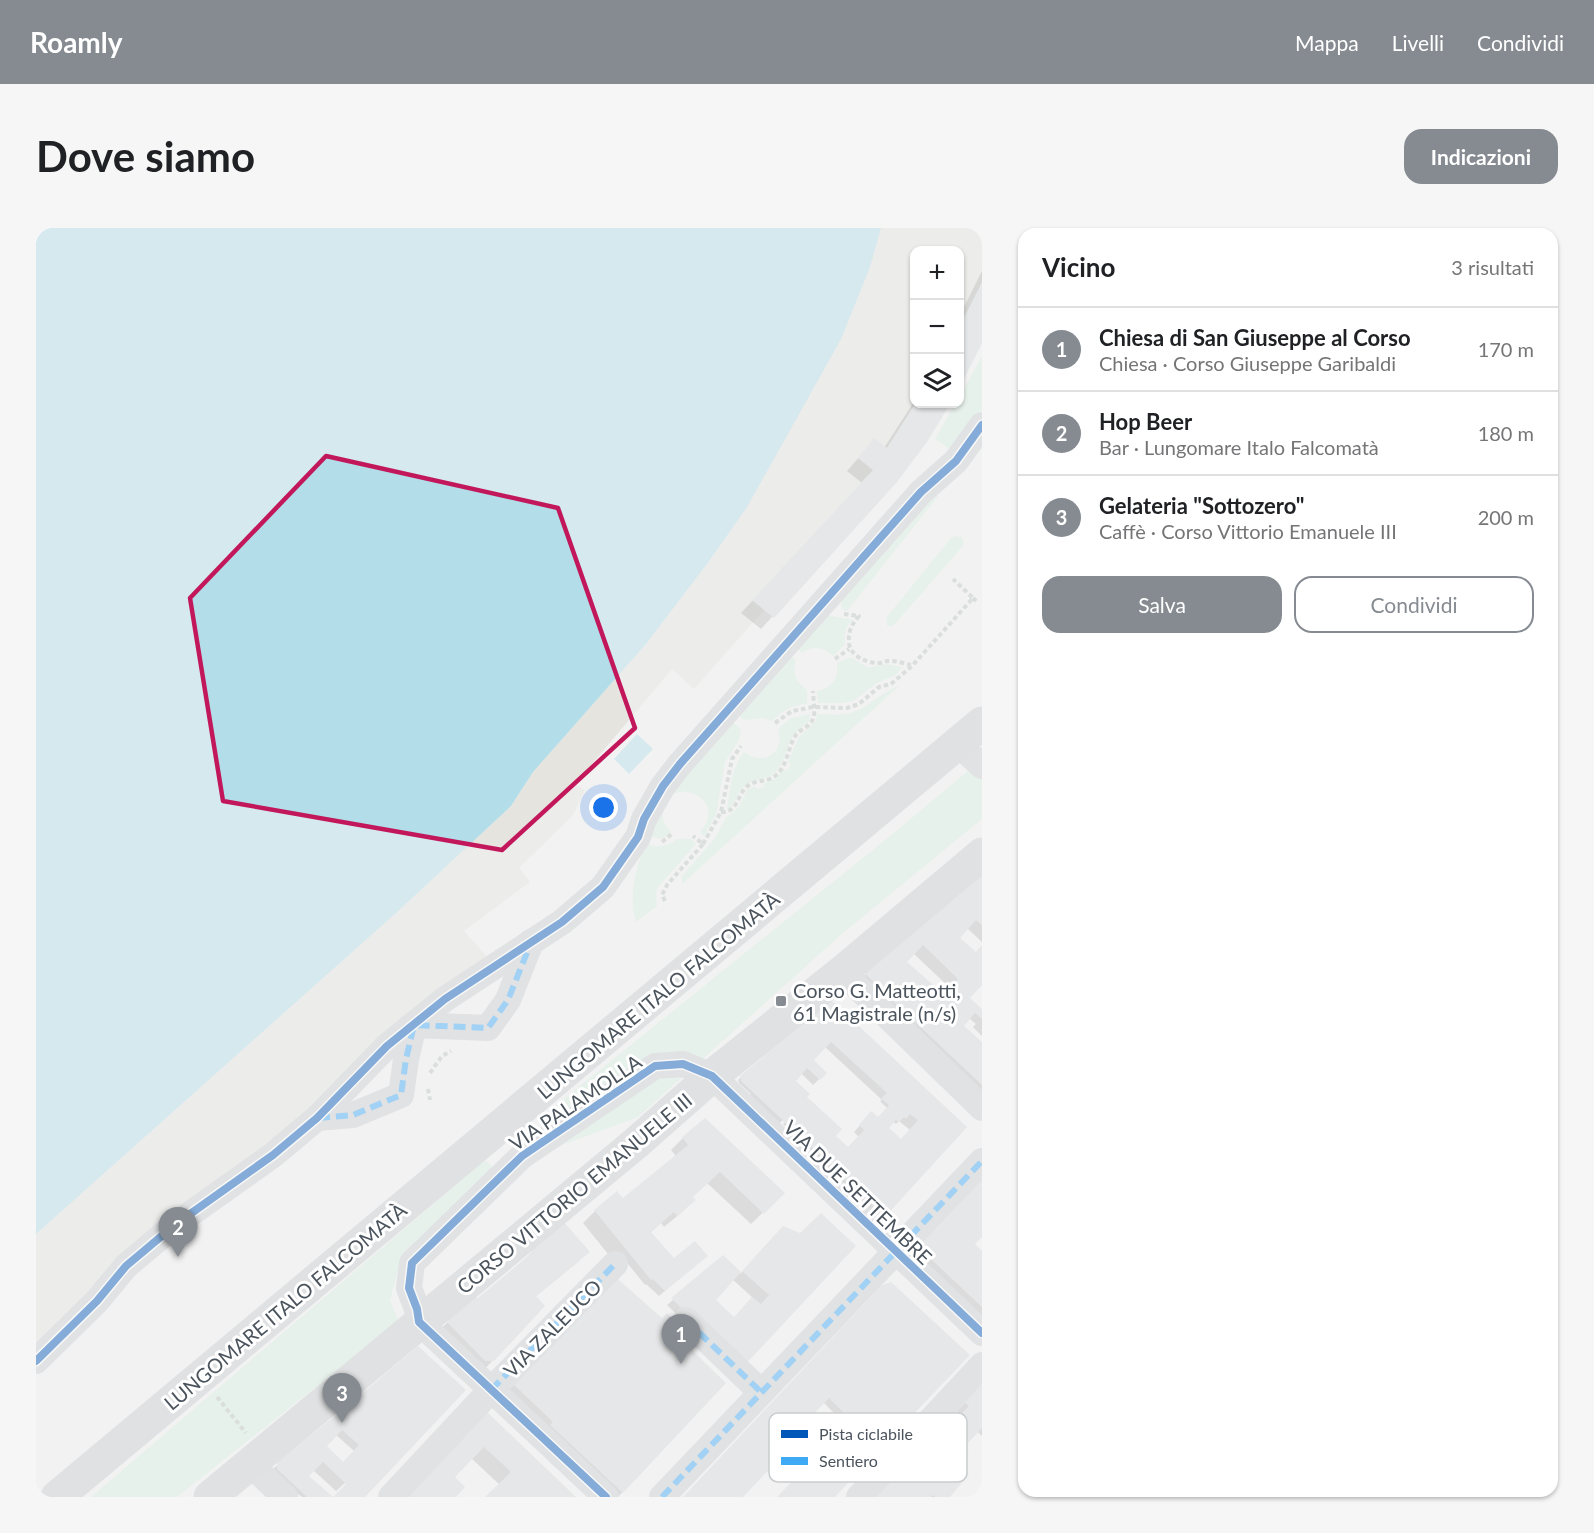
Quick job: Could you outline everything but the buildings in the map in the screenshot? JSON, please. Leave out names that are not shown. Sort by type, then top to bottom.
[{"type":"main road","name":"LUNGOMARE ITALO FALCOMATÀ","points":[[57,1497],[970,733]]},
{"type":"main road","name":"CORSO VITTORIO EMANUELE III","points":[[210,1497],[251,1452],[419,1322],[636,1143],[712,1076],[842,972],[982,854]]},
{"type":"street","points":[[36,1361],[97,1301],[126,1266],[176,1224],[273,1155],[317,1118],[387,1047],[445,999],[561,922],[603,887],[638,837],[644,819],[663,786],[921,492],[956,461],[982,425]]},
{"type":"street","points":[[970,733],[982,766]]},
{"type":"street","points":[[414,1025],[488,1028],[508,1000],[531,942]]},
{"type":"street","points":[[842,972],[982,1108]]},
{"type":"street","points":[[317,1118],[353,1115],[401,1095],[414,1025]]},
{"type":"street","name":"VIA PALAMOLLA","points":[[419,1322],[409,1288],[412,1263],[522,1156],[655,1066],[683,1064],[712,1076]]},
{"type":"street","name":"VIA DUE SETTEMBRE","points":[[712,1076],[982,1333]]},
{"type":"street","points":[[498,1129],[522,1156]]},
{"type":"street","points":[[662,1497],[982,1161]]},
{"type":"street","name":"VIA ZALEUCO","points":[[390,1497],[615,1264]]},
{"type":"street","points":[[686,1320],[761,1392]]},
{"type":"street","points":[[419,1322],[606,1497]]},
{"type":"street","points":[[937,1413],[982,1365]]},
{"type":"street","points":[[251,1452],[285,1497]]},
{"type":"street","points":[[859,1497],[873,1482]]},
{"type":"path","points":[[953,579],[977,602]]},
{"type":"path","points":[[775,723],[792,711],[813,707],[847,708],[860,704],[879,687],[891,684],[912,666],[973,598]]},
{"type":"path","points":[[819,609],[859,616],[851,624],[848,641],[850,649],[865,662],[878,663],[890,660],[912,666]]},
{"type":"path","points":[[835,659],[850,649]]},
{"type":"path","points":[[721,812],[728,813],[734,809],[740,795],[750,784],[772,779],[781,770],[796,734],[809,725],[814,718],[813,691]]},
{"type":"path","points":[[665,901],[662,895],[667,885],[703,844],[721,812],[732,759],[741,746]]},
{"type":"path","points":[[693,836],[703,844]]},
{"type":"path","points":[[428,1076],[432,1067],[442,1056]]},
{"type":"path","points":[[427,1084],[430,1100]]},
{"type":"path","points":[[213,1390],[251,1452]]},
{"type":"highlighted area","points":[[326,456],[558,508],[635,728],[502,850],[223,801],[190,598]]},
{"type":"green space","points":[[982,356],[982,410],[953,451],[935,439],[953,408],[964,408],[964,389]]},
{"type":"green space","points":[[939,495],[847,611],[843,610],[840,601],[927,500]]},
{"type":"green space","points":[[955,536],[962,537],[963,546],[893,626],[887,626],[886,618]]},
{"type":"green space","points":[[821,614],[853,620],[846,631],[845,645],[833,656],[818,648],[802,653],[794,645]]},
{"type":"green space","points":[[787,652],[796,660],[795,673],[800,684],[807,690],[807,704],[788,709],[772,721],[763,718],[744,720],[735,712]]},
{"type":"green space","points":[[848,658],[867,667],[886,664],[902,667],[896,675],[877,683],[853,701],[818,703],[817,691],[833,682],[836,678],[837,663]]},
{"type":"green space","points":[[900,685],[682,884],[682,876],[715,838],[727,816],[740,805],[747,790],[755,786],[757,789],[764,787],[764,784],[777,778],[783,769],[787,771],[791,765],[788,762],[799,737],[816,721],[817,714],[842,714],[857,711]]},
{"type":"green space","points":[[810,714],[809,721],[792,738],[777,770],[743,787],[727,810],[734,772],[744,752],[758,758],[771,755],[779,744],[778,729],[791,718]]},
{"type":"green space","points":[[729,719],[741,729],[739,740],[725,762],[716,815],[704,836],[700,832],[707,819],[708,809],[703,800],[695,794],[685,792],[675,793],[667,800],[663,811],[664,823],[671,832],[660,838],[646,834],[669,786]]},
{"type":"green space","points":[[982,759],[982,819],[843,933],[638,1117],[557,1147],[539,1119]]},
{"type":"green space","points":[[677,839],[691,839],[696,844],[658,887],[657,906],[636,922],[633,892],[644,844],[662,846]]},
{"type":"green space","points":[[485,1160],[499,1173],[399,1267],[390,1300],[399,1321],[177,1497],[91,1497]]},
{"type":"sand","points":[[877,228],[982,228],[982,282],[964,318],[964,246],[910,246],[910,408],[912,408],[887,448],[859,458],[873,470],[752,600],[764,610],[694,689],[672,669],[575,784],[585,790],[573,815],[519,868],[530,882],[464,931],[488,958],[313,1112],[36,1349],[36,1234],[396,913],[511,806],[533,772],[646,644],[707,564],[749,503]]},
{"type":"water","points":[[36,228],[881,228],[870,267],[841,339],[747,507],[646,644],[533,772],[511,806],[396,913],[36,1234]]},
{"type":"water","points":[[637,734],[653,749],[629,774],[614,759]]},
{"type":"marked path","points":[[318,1118],[353,1115],[401,1095],[414,1025],[488,1028],[508,1000],[530,945]]},
{"type":"marked path","points":[[662,1497],[982,1161]]},
{"type":"marked path","points":[[491,1390],[615,1264]]},
{"type":"marked path","points":[[686,1320],[761,1392]]},
{"type":"cycle path","points":[[36,1361],[97,1301],[126,1266],[176,1224],[273,1155],[317,1118],[387,1046],[445,999],[562,922],[603,887],[638,837],[644,819],[663,786],[680,764],[921,492],[956,461],[982,425]]},
{"type":"cycle path","points":[[606,1497],[419,1322],[409,1288],[412,1263],[522,1156],[655,1066],[683,1064],[712,1076],[982,1333]]},
{"type":"place","name":"Corso G. Matteotti, 61 Magistrale (n/s)","points":[[781,1001]]},
{"type":"place","name":"Hop Beer","points":[[178,1257]]},
{"type":"place","name":"Chiesa di San Giuseppe al Corso","points":[[681,1364]]},
{"type":"place","name":"Gelateria \"Sottozero\"","points":[[342,1423]]}]
